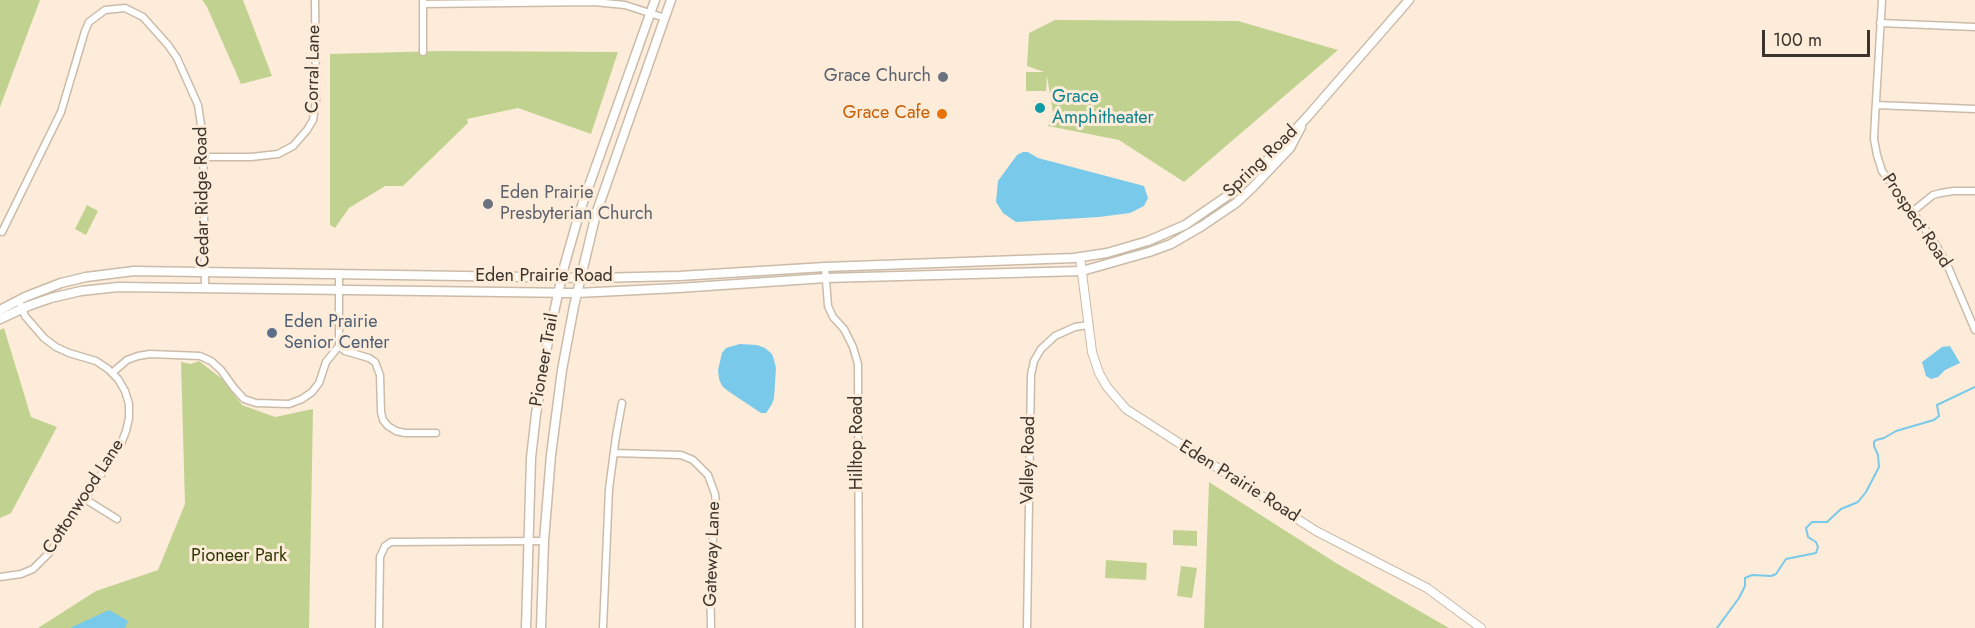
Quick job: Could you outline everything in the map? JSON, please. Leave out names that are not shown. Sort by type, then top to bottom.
[{"type":"main road","name":"Pioneer Trail","points":[[526,628],[534,433],[544,357],[570,243],[655,0]]},
{"type":"main road","name":"Pioneer Trail","points":[[541,628],[544,541],[554,423],[580,278],[596,214],[671,0]]},
{"type":"main road","name":"Spring Road","points":[[1080,257],[1107,253],[1139,244],[1185,225],[1216,205],[1248,179],[1308,116],[1409,0]]},
{"type":"main road","name":"Spring Road","points":[[1082,270],[1132,258],[1171,244],[1220,215],[1252,188],[1290,148],[1308,116]]},
{"type":"main road","name":"Eden Prairie Road","points":[[0,319],[20,304],[61,283],[110,273],[134,271],[580,278],[678,276],[825,267],[1080,257]]},
{"type":"main road","name":"Eden Prairie Road","points":[[0,310],[91,290],[118,287],[577,293],[826,278],[1082,270]]},
{"type":"street","name":"Corral Lane","points":[[203,157],[251,157],[278,154],[293,146],[307,130],[313,120],[316,101],[315,0]]},
{"type":"street","name":"Prospect Road","points":[[1882,0],[1874,139],[1882,171],[1946,262],[1975,330]]},
{"type":"street","points":[[423,52],[423,2],[594,2],[625,5],[665,18]]},
{"type":"street","name":"Cedar Ridge Road","points":[[2,232],[61,112],[89,22],[105,10],[125,8],[143,17],[173,52],[198,105],[202,121],[205,287]]},
{"type":"street","points":[[1880,23],[1975,27]]},
{"type":"street","points":[[1876,105],[1975,109]]},
{"type":"street","points":[[1911,212],[1933,195],[1953,191],[1975,191]]},
{"type":"street","name":"Eden Prairie Road","points":[[1080,257],[1092,352],[1099,373],[1107,387],[1126,409],[1316,531],[1427,588],[1481,628]]},
{"type":"street","name":"Hilltop Road","points":[[825,267],[828,306],[833,317],[844,329],[858,364],[859,628]]},
{"type":"street","points":[[112,373],[127,360],[138,356],[160,354],[200,356],[211,361],[221,370],[244,399],[256,403],[289,404],[302,399],[319,383],[326,362],[339,345],[339,275]]},
{"type":"street","name":"Cottonwood Lane","points":[[0,577],[21,574],[33,569],[43,561],[121,444],[129,418],[129,404],[125,391],[112,373],[96,362],[56,347],[34,328],[20,304]]},
{"type":"street","name":"Valley Road","points":[[1027,628],[1030,375],[1041,349],[1055,336],[1075,327],[1089,325]]},
{"type":"street","points":[[339,345],[345,351],[369,357],[375,363],[380,375],[381,412],[388,426],[405,433],[436,433]]},
{"type":"street","points":[[603,628],[609,489],[622,404]]},
{"type":"street","name":"Gateway Lane","points":[[614,453],[681,455],[693,460],[708,475],[713,484],[716,504],[711,554],[711,628]]},
{"type":"street","points":[[85,498],[117,519]]},
{"type":"street","points":[[379,540],[385,546]]},
{"type":"street","points":[[379,628],[380,557],[385,546],[397,541],[544,541]]},
{"type":"green space","points":[[0,0],[40,0],[0,107]]},
{"type":"green space","points":[[202,0],[243,0],[272,76],[241,84]]},
{"type":"green space","points":[[1055,20],[1238,21],[1338,50],[1184,182],[1119,140],[1048,126],[1053,113],[1047,76],[1046,91],[1026,91],[1026,72],[1044,72],[1027,66],[1029,33]]},
{"type":"green space","points":[[440,51],[618,52],[591,134],[518,108],[467,119],[468,123],[403,186],[385,186],[349,208],[335,228],[330,225],[330,54]]},
{"type":"green space","points":[[87,205],[98,211],[86,235],[75,229]]},
{"type":"green space","points":[[4,328],[31,417],[57,427],[11,513],[0,518],[0,330]]},
{"type":"green space","name":"Pioneer Park","points":[[199,361],[222,379],[242,405],[275,417],[313,409],[309,628],[38,628],[96,591],[158,570],[185,504],[181,362],[191,364]]},
{"type":"green space","points":[[1209,482],[1336,563],[1449,628],[1204,628]]},
{"type":"green space","points":[[1173,530],[1197,531],[1197,546],[1173,545]]},
{"type":"green space","points":[[1106,560],[1147,563],[1146,580],[1105,578]]},
{"type":"green space","points":[[1181,566],[1197,568],[1192,598],[1177,596]]},
{"type":"water","points":[[1023,152],[1144,186],[1148,198],[1144,206],[1130,213],[1016,222],[1003,213],[996,202],[998,181],[1017,155]]},
{"type":"water","points":[[740,344],[757,345],[772,354],[776,368],[774,398],[766,413],[761,413],[728,391],[719,379],[718,370],[722,353],[726,348]]},
{"type":"water","points":[[1950,346],[1960,363],[1945,370],[1938,377],[1931,379],[1926,376],[1922,362],[1942,347]]},
{"type":"water","points":[[109,610],[128,621],[125,628],[70,628]]},
{"type":"waterway","points":[[1717,628],[1739,598],[1745,586],[1745,578],[1752,575],[1771,576],[1776,574],[1786,559],[1816,553],[1818,547],[1816,542],[1808,537],[1806,528],[1812,522],[1827,522],[1841,509],[1858,502],[1866,492],[1879,467],[1878,455],[1874,446],[1876,440],[1896,431],[1934,420],[1939,416],[1937,405],[1975,387]]},
{"type":"place","name":"Grace Church","points":[[943,77]]},
{"type":"place","name":"Grace Amphitheater","points":[[1040,108]]},
{"type":"place","name":"Grace Cafe","points":[[942,114]]},
{"type":"place","name":"Eden Prairie Presbyterian Church","points":[[488,204]]},
{"type":"place","name":"Eden Prairie Senior Center","points":[[272,333]]}]
